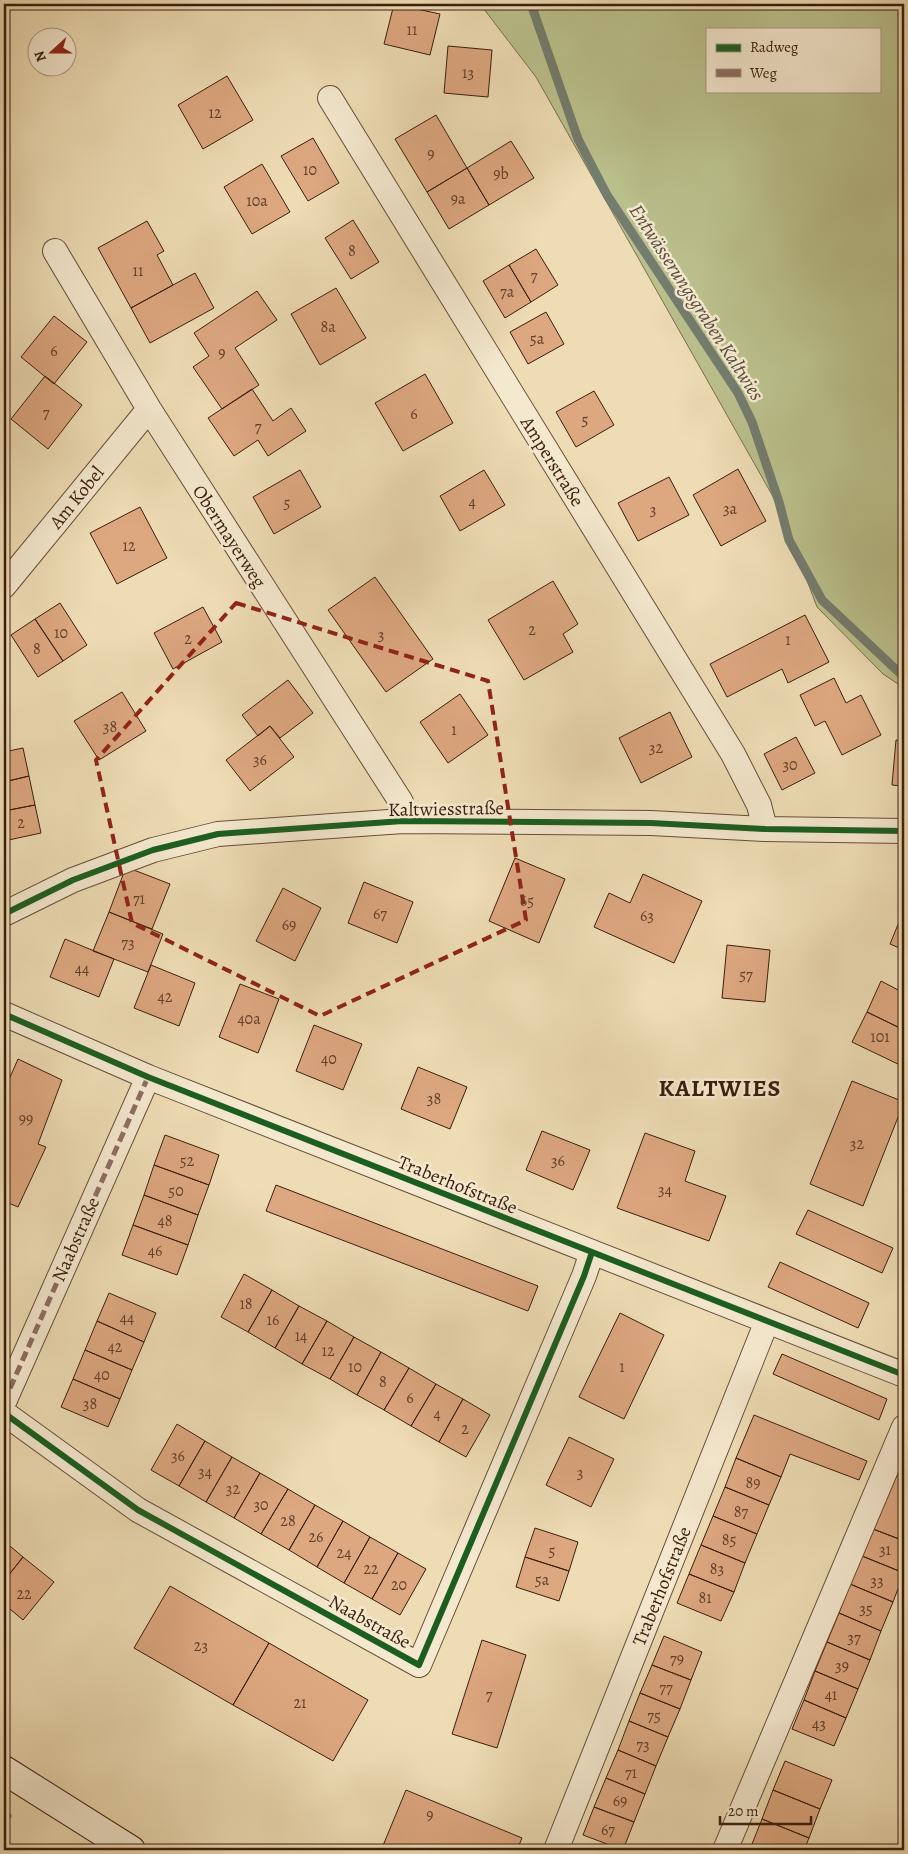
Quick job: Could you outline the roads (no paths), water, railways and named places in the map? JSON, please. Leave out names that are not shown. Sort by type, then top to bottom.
[{"type":"main road","points":[[4,1770],[131,1850]]},
{"type":"street","name":"Amperstraße","points":[[330,98],[732,754],[759,804],[765,829]]},
{"type":"street","name":"Obermayerweg","points":[[55,251],[148,409],[400,802],[403,821]]},
{"type":"street","name":"Am Kobel","points":[[4,586],[148,409]]},
{"type":"street","name":"Kaltwiesstraße","points":[[4,914],[82,877],[153,850],[218,834],[403,821],[651,822],[765,829],[904,831]]},
{"type":"street","name":"Traberhofstraße","points":[[4,1014],[148,1077],[904,1375]]},
{"type":"street","name":"Naabstraße","points":[[4,1402],[148,1077]]},
{"type":"street","name":"Naabstraße","points":[[4,1413],[138,1510],[418,1665],[584,1276],[592,1252]]},
{"type":"street","name":"Traberhofstraße","points":[[556,1850],[767,1321]]},
{"type":"street","points":[[725,1850],[904,1427]]},
{"type":"waterway","name":"Entwässerungsgraben Kaltwies","points":[[531,4],[578,139],[607,195],[738,393],[752,422],[779,502],[789,540],[822,600],[904,677]]},
{"type":"district","name":"KALTWIES","points":[[720,1088]]}]
